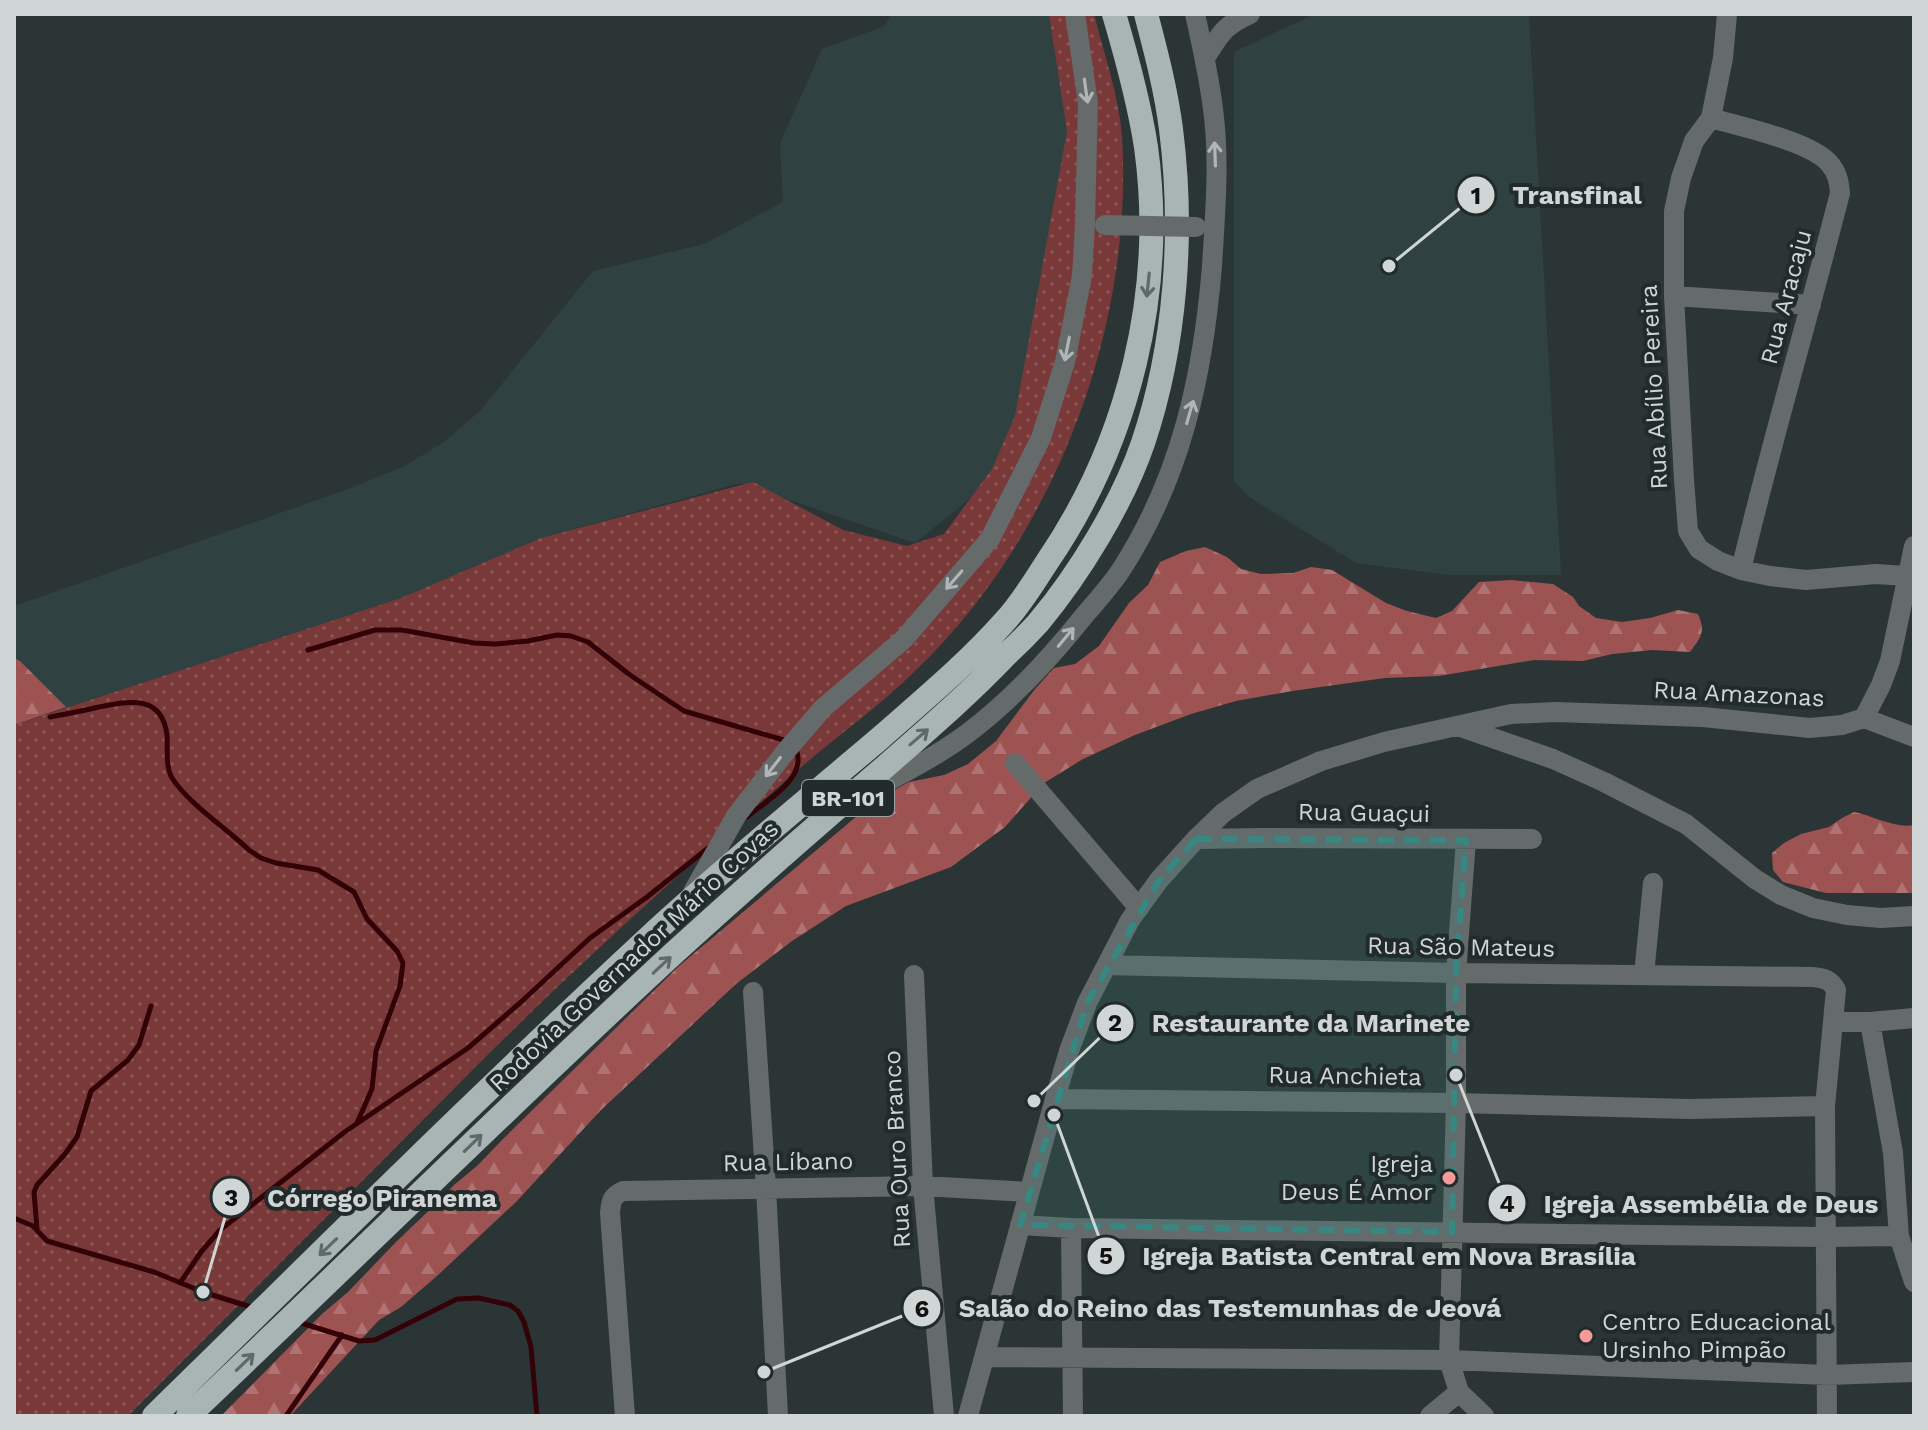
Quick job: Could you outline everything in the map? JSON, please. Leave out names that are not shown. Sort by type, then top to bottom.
[{"type":"highway","name":"Rodovia Governador Mário Covas","points":[[154,1416],[458,1120],[687,903],[942,684],[1009,617],[1063,538],[1097,475],[1132,375],[1146,303],[1151,239],[1150,189],[1140,113],[1114,14]]},
{"type":"highway","name":"Rodovia Governador Mário Covas","points":[[188,1416],[554,1065],[759,875],[959,701],[1037,624],[1088,553],[1142,446],[1171,323],[1177,206],[1171,126],[1146,14]]},
{"type":"street","name":"Rodovia Governador Mário Covas","points":[[687,903],[736,816],[786,751],[823,708],[904,639],[990,539],[1041,438],[1065,362],[1095,225],[1088,103],[1075,14]]},
{"type":"street","points":[[834,810],[943,751],[991,715],[1042,666],[1120,572],[1174,464],[1192,403],[1207,315],[1205,228],[1216,170],[1213,111],[1195,14]]},
{"type":"street","points":[[1205,58],[1223,29],[1250,14]]},
{"type":"street","name":"Rua Abílio Pereira","points":[[1727,14],[1723,58],[1711,118],[1694,141],[1674,211],[1674,296],[1688,531],[1699,549],[1718,561],[1770,576],[1806,580],[1876,574],[1907,576]]},
{"type":"street","name":"Rua Aracaju","points":[[1711,118],[1816,152],[1831,165],[1839,180],[1840,193],[1741,570]]},
{"type":"street","points":[[1095,225],[1205,228]]},
{"type":"street","points":[[1674,296],[1811,305]]},
{"type":"street","points":[[1914,546],[1890,661],[1864,718],[1914,737]]},
{"type":"street","name":"Rua Amazonas","points":[[968,1416],[1055,1099],[1087,1003],[1130,920],[1159,880],[1223,813],[1257,789],[1321,761],[1384,742],[1511,714],[1555,712],[1703,717],[1810,728],[1842,725],[1864,718]]},
{"type":"street","points":[[1457,725],[1553,759],[1673,817],[1781,895],[1813,908],[1847,915],[1881,918],[1914,916]]},
{"type":"street","points":[[1015,763],[1139,908]]},
{"type":"street","name":"Rua Guaçui","points":[[1196,839],[1532,839]]},
{"type":"street","points":[[1466,840],[1456,973],[1449,1360],[1459,1392],[1484,1416]]},
{"type":"street","points":[[1644,975],[1653,883]]},
{"type":"street","name":"Rua São Mateus","points":[[1107,965],[1813,977],[1832,982],[1836,990],[1834,1022]]},
{"type":"street","name":"Rua Ouro Branco","points":[[914,975],[923,1186],[944,1416]]},
{"type":"street","points":[[753,992],[778,1416]]},
{"type":"street","points":[[1827,1416],[1825,1106],[1834,1022],[1914,1018]]},
{"type":"street","points":[[1870,1022],[1904,1152],[1899,1236],[1914,1282]]},
{"type":"street","name":"Rua Anchieta","points":[[1055,1099],[1690,1109],[1825,1106]]},
{"type":"street","name":"Rua Líbano","points":[[625,1416],[610,1213],[615,1194],[623,1191],[923,1186],[1029,1192]]},
{"type":"street","points":[[1020,1225],[1899,1236]]},
{"type":"street","points":[[1071,1228],[1073,1416]]},
{"type":"street","points":[[984,1357],[1449,1360],[1828,1375],[1914,1372]]},
{"type":"street","points":[[1430,1416],[1459,1392]]},
{"type":"highlighted area","points":[[1196,839],[1466,840],[1456,973],[1452,1232],[1020,1225],[1087,1003],[1159,880]]},
{"type":"shaded area","points":[[891,14],[1060,14],[1078,233],[1009,467],[915,543],[740,483],[541,538],[401,598],[25,721],[14,683],[14,606],[346,490],[403,467],[444,442],[480,411],[593,271],[704,244],[783,202],[780,143],[822,49],[885,26]]},
{"type":"shaded area","points":[[1049,14],[1094,14],[1114,91],[1122,137],[1122,209],[1114,282],[1098,355],[1075,426],[1045,494],[1008,558],[965,617],[903,682],[749,812],[558,986],[128,1416],[14,1416],[14,725],[401,598],[541,538],[753,482],[843,530],[907,546],[944,534],[992,469],[1015,416],[1067,131]]},
{"type":"shaded area","points":[[1315,14],[1529,14],[1561,575],[1449,575],[1356,563],[1249,497],[1234,481],[1234,52]]},
{"type":"green space","points":[[1205,547],[1227,557],[1241,569],[1261,574],[1293,573],[1311,567],[1332,570],[1386,603],[1436,618],[1452,611],[1479,582],[1511,580],[1553,584],[1596,618],[1622,622],[1678,610],[1698,614],[1702,630],[1690,652],[1652,650],[1583,661],[1534,660],[1439,676],[1385,678],[1236,701],[1135,735],[1083,759],[1044,783],[1005,827],[951,867],[846,906],[792,941],[736,984],[601,1110],[516,1202],[401,1307],[379,1320],[290,1416],[221,1416],[679,966],[876,800],[909,782],[944,775],[968,764],[996,741],[1054,668],[1075,664],[1099,646],[1129,603],[1148,585],[1160,562]]},
{"type":"green space","points":[[14,658],[20,661],[66,707],[14,725]]},
{"type":"green space","points":[[1854,812],[1892,824],[1914,825],[1914,893],[1826,893],[1783,882],[1773,870],[1772,853],[1784,843],[1801,834],[1829,827]]},
{"type":"waterway","points":[[308,650],[375,630],[402,630],[495,644],[557,635],[571,636],[588,642],[684,711],[787,741]]},
{"type":"waterway","points":[[50,717],[132,702],[151,707],[164,722],[172,778],[198,806],[261,858],[318,870],[354,892],[367,919],[397,951],[403,963],[400,986],[376,1051],[372,1089],[357,1123]]},
{"type":"waterway","points":[[747,817],[792,778],[798,758],[795,747]]},
{"type":"waterway","points":[[180,1283],[220,1230],[346,1131],[468,1048],[590,938],[708,848]]},
{"type":"waterway","points":[[37,1229],[34,1192],[37,1185],[77,1137],[91,1091],[128,1060],[139,1045],[151,1006]]},
{"type":"waterway","points":[[14,1218],[33,1226],[47,1241],[154,1272],[254,1308]]},
{"type":"waterway","points":[[298,1322],[359,1341],[375,1340],[457,1299],[479,1298],[510,1305],[524,1322],[531,1347],[537,1416]]},
{"type":"waterway","points":[[286,1416],[342,1335]]},
{"type":"place","name":"Transfinal","points":[[1389,266]]},
{"type":"place","name":"Igreja Assembélia de Deus","points":[[1456,1075]]},
{"type":"place","name":"Restaurante da Marinete","points":[[1034,1101]]},
{"type":"place","name":"Igreja Batista Central em Nova Brasília","points":[[1054,1115]]},
{"type":"place","name":"Igreja Deus É Amor","points":[[1449,1178]]},
{"type":"place","name":"Córrego Piranema","points":[[203,1292]]},
{"type":"place","name":"Centro Educacional Ursinho Pimpão","points":[[1586,1336]]},
{"type":"place","name":"Salão do Reino das Testemunhas de Jeová","points":[[764,1372]]}]
